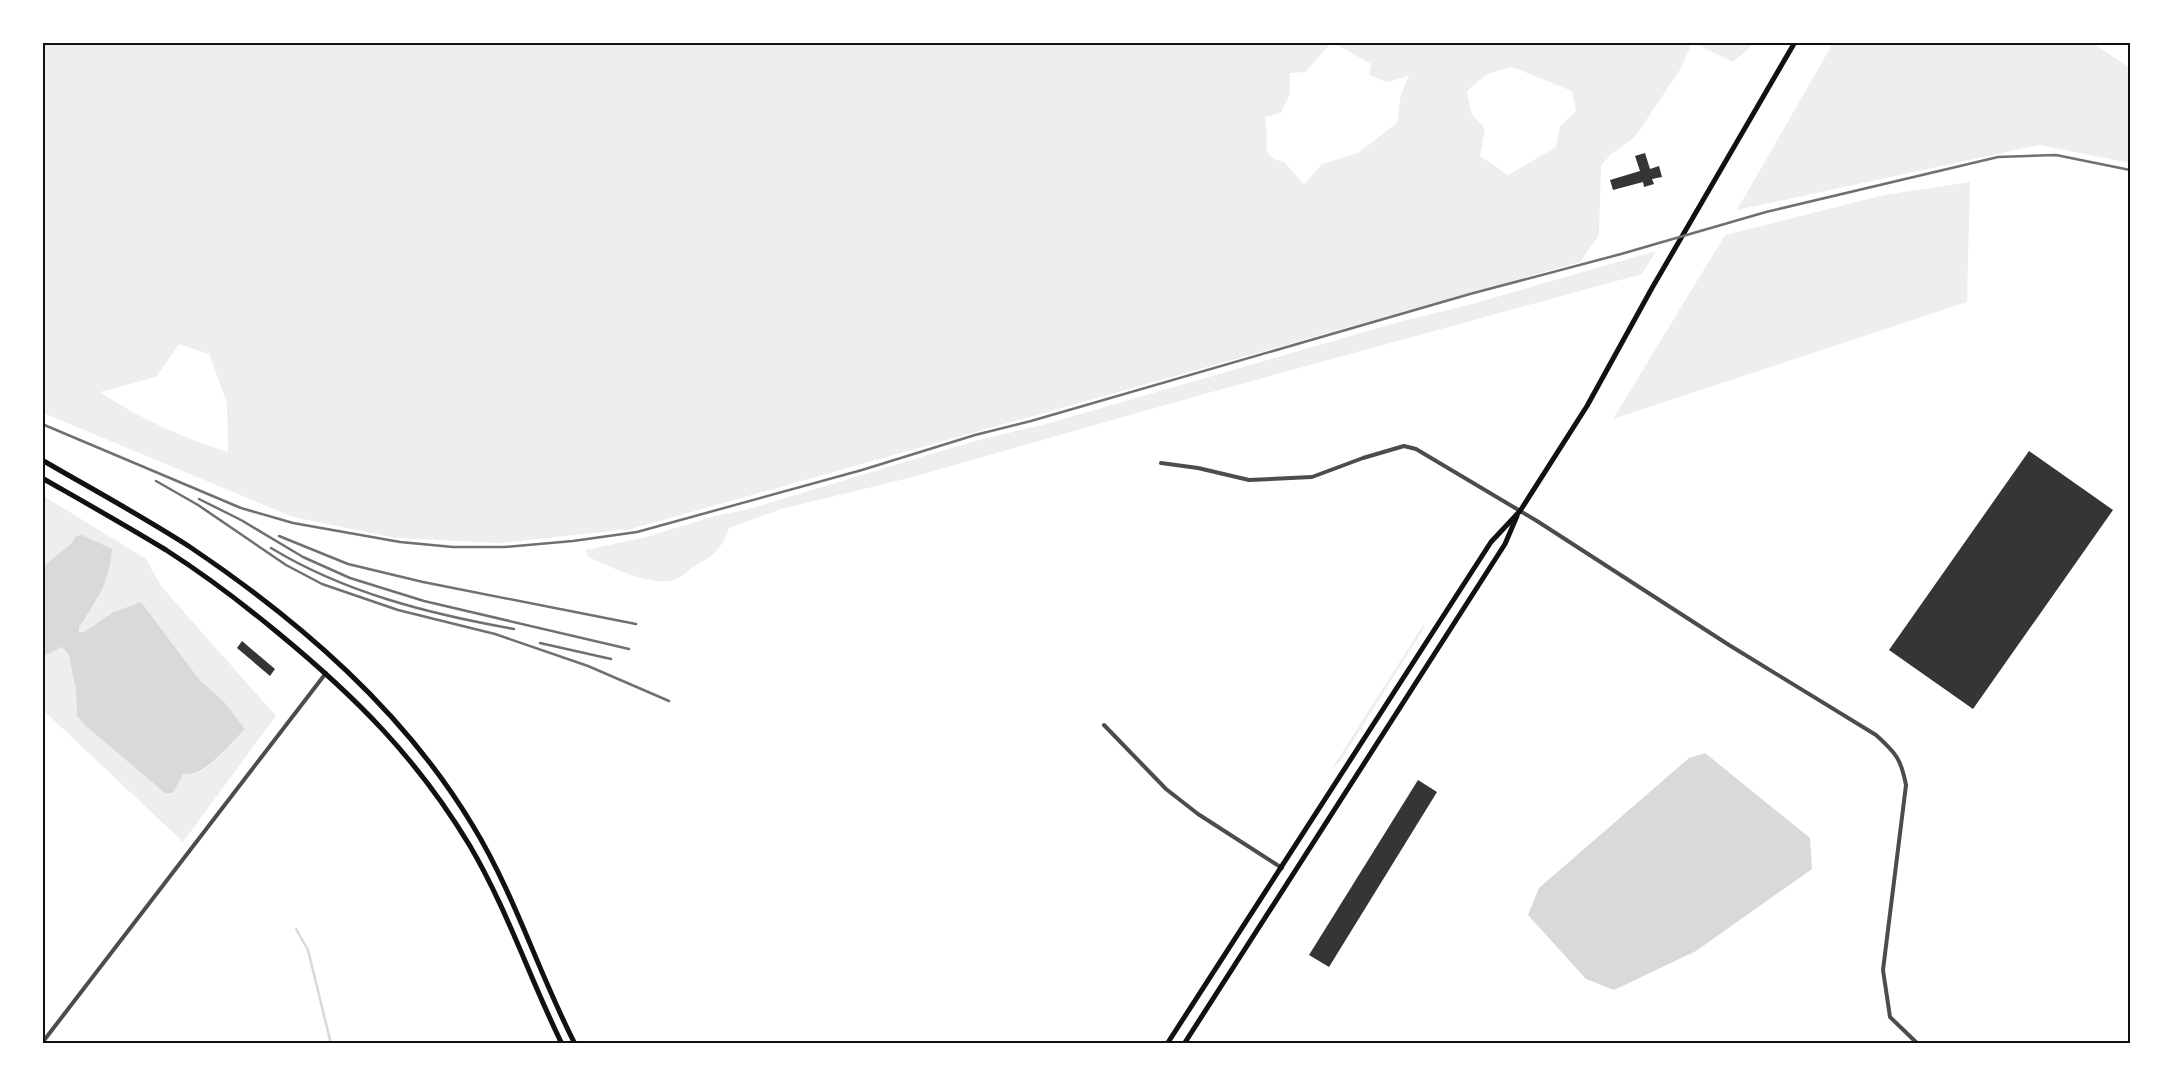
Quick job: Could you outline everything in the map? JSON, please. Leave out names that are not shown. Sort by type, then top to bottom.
[{"type":"main road","points":[[1184,1044],[1505,544],[1520,511],[1587,406],[1652,288],[1795,42]]},
{"type":"main road","points":[[42,460],[188,546],[228,574],[292,622],[354,678],[391,716],[429,763],[472,824],[496,867],[576,1044]]},
{"type":"main road","points":[[42,478],[125,525],[190,566],[252,611],[326,673],[391,738],[431,788],[456,824],[498,901],[562,1044]]},
{"type":"main road","points":[[1167,1044],[1491,542],[1520,511]]},
{"type":"street","points":[[1161,463],[1198,468],[1249,480],[1312,477],[1362,458],[1404,446],[1416,449],[1520,511],[1729,645],[1876,736],[1892,750],[1902,765],[1906,785],[1884,970],[1890,1017],[1918,1044]]},
{"type":"street","points":[[42,1043],[326,673]]},
{"type":"street","points":[[1104,725],[1166,790],[1198,814],[1282,868]]},
{"type":"shaded area","points":[[42,43],[1331,43],[1305,72],[1290,73],[1290,93],[1281,113],[1265,117],[1266,150],[1274,159],[1285,163],[1304,185],[1322,164],[1358,153],[1397,123],[1401,94],[1409,76],[1387,82],[1369,75],[1371,64],[1334,43],[1692,43],[1681,68],[1635,137],[1611,154],[1601,166],[1599,235],[1580,262],[631,529],[500,543],[396,538],[293,517],[43,413]],"holes":[[[1512,67],[1572,91],[1576,111],[1560,126],[1556,147],[1508,175],[1480,156],[1485,129],[1471,113],[1467,91],[1487,74]],[[179,344],[209,354],[227,403],[228,452],[162,426],[100,392],[156,377]]]},
{"type":"shaded area","points":[[1694,43],[1753,43],[1733,62]]},
{"type":"shaded area","points":[[1833,43],[2093,43],[2130,68],[2130,163],[2039,145],[1737,210]]},
{"type":"shaded area","points":[[1970,182],[1967,302],[1613,419],[1725,235],[1884,195]]},
{"type":"shaded area","points":[[1656,251],[1642,274],[1208,393],[905,479],[781,509],[729,528],[721,546],[714,554],[674,580],[654,581],[618,570],[588,557],[586,550],[646,537],[715,516],[749,509],[971,442],[1042,425],[1399,322],[1472,304]]},
{"type":"shaded area","points":[[42,495],[146,559],[161,586],[276,716],[183,842],[43,710],[43,656],[62,647],[71,662],[73,671],[77,716],[173,793],[183,774],[191,774],[208,766],[245,729],[225,703],[198,678],[112,613],[84,632],[79,632],[79,627],[98,599],[72,543],[45,565],[43,564]]},
{"type":"shaded area","points":[[82,535],[112,549],[109,571],[102,590],[79,627],[79,632],[84,632],[112,613],[141,602],[198,678],[225,703],[245,729],[208,766],[191,774],[183,774],[173,793],[165,793],[87,727],[77,716],[76,690],[69,656],[62,647],[43,656],[43,564],[45,565],[72,543],[76,536]]},
{"type":"shaded area","points":[[1425,622],[1423,630],[1341,760],[1331,770]]},
{"type":"shaded area","points":[[1705,753],[1810,838],[1812,869],[1696,951],[1614,990],[1586,979],[1528,915],[1539,888],[1689,758]]},
{"type":"building","points":[[1645,153],[1650,169],[1659,166],[1662,177],[1652,179],[1654,184],[1644,187],[1643,182],[1613,190],[1610,180],[1640,171],[1635,156]]},
{"type":"building","points":[[2029,451],[2113,510],[1973,709],[1889,650]]},
{"type":"building","points":[[242,641],[275,669],[270,676],[237,648]]},
{"type":"building","points":[[1418,780],[1437,792],[1329,967],[1309,955]]},
{"type":"waterway","points":[[296,929],[308,950],[331,1044]]},
{"type":"railway","points":[[42,424],[241,508],[293,523],[400,542],[453,547],[505,547],[573,541],[637,532],[862,470],[975,435],[1031,421],[1470,294],[1621,254],[1766,212],[1998,157],[2056,155],[2130,170]]},
{"type":"railway","points":[[156,481],[198,505],[286,565],[322,584],[398,610],[495,634],[588,666],[669,701]]},
{"type":"railway","points":[[199,499],[241,520],[303,557],[350,578],[424,601],[629,649]]},
{"type":"railway","points":[[279,536],[348,564],[423,582],[636,624]]},
{"type":"railway","points":[[271,548],[328,578],[389,600],[420,609],[514,629]]},
{"type":"railway","points":[[540,643],[611,659]]}]
